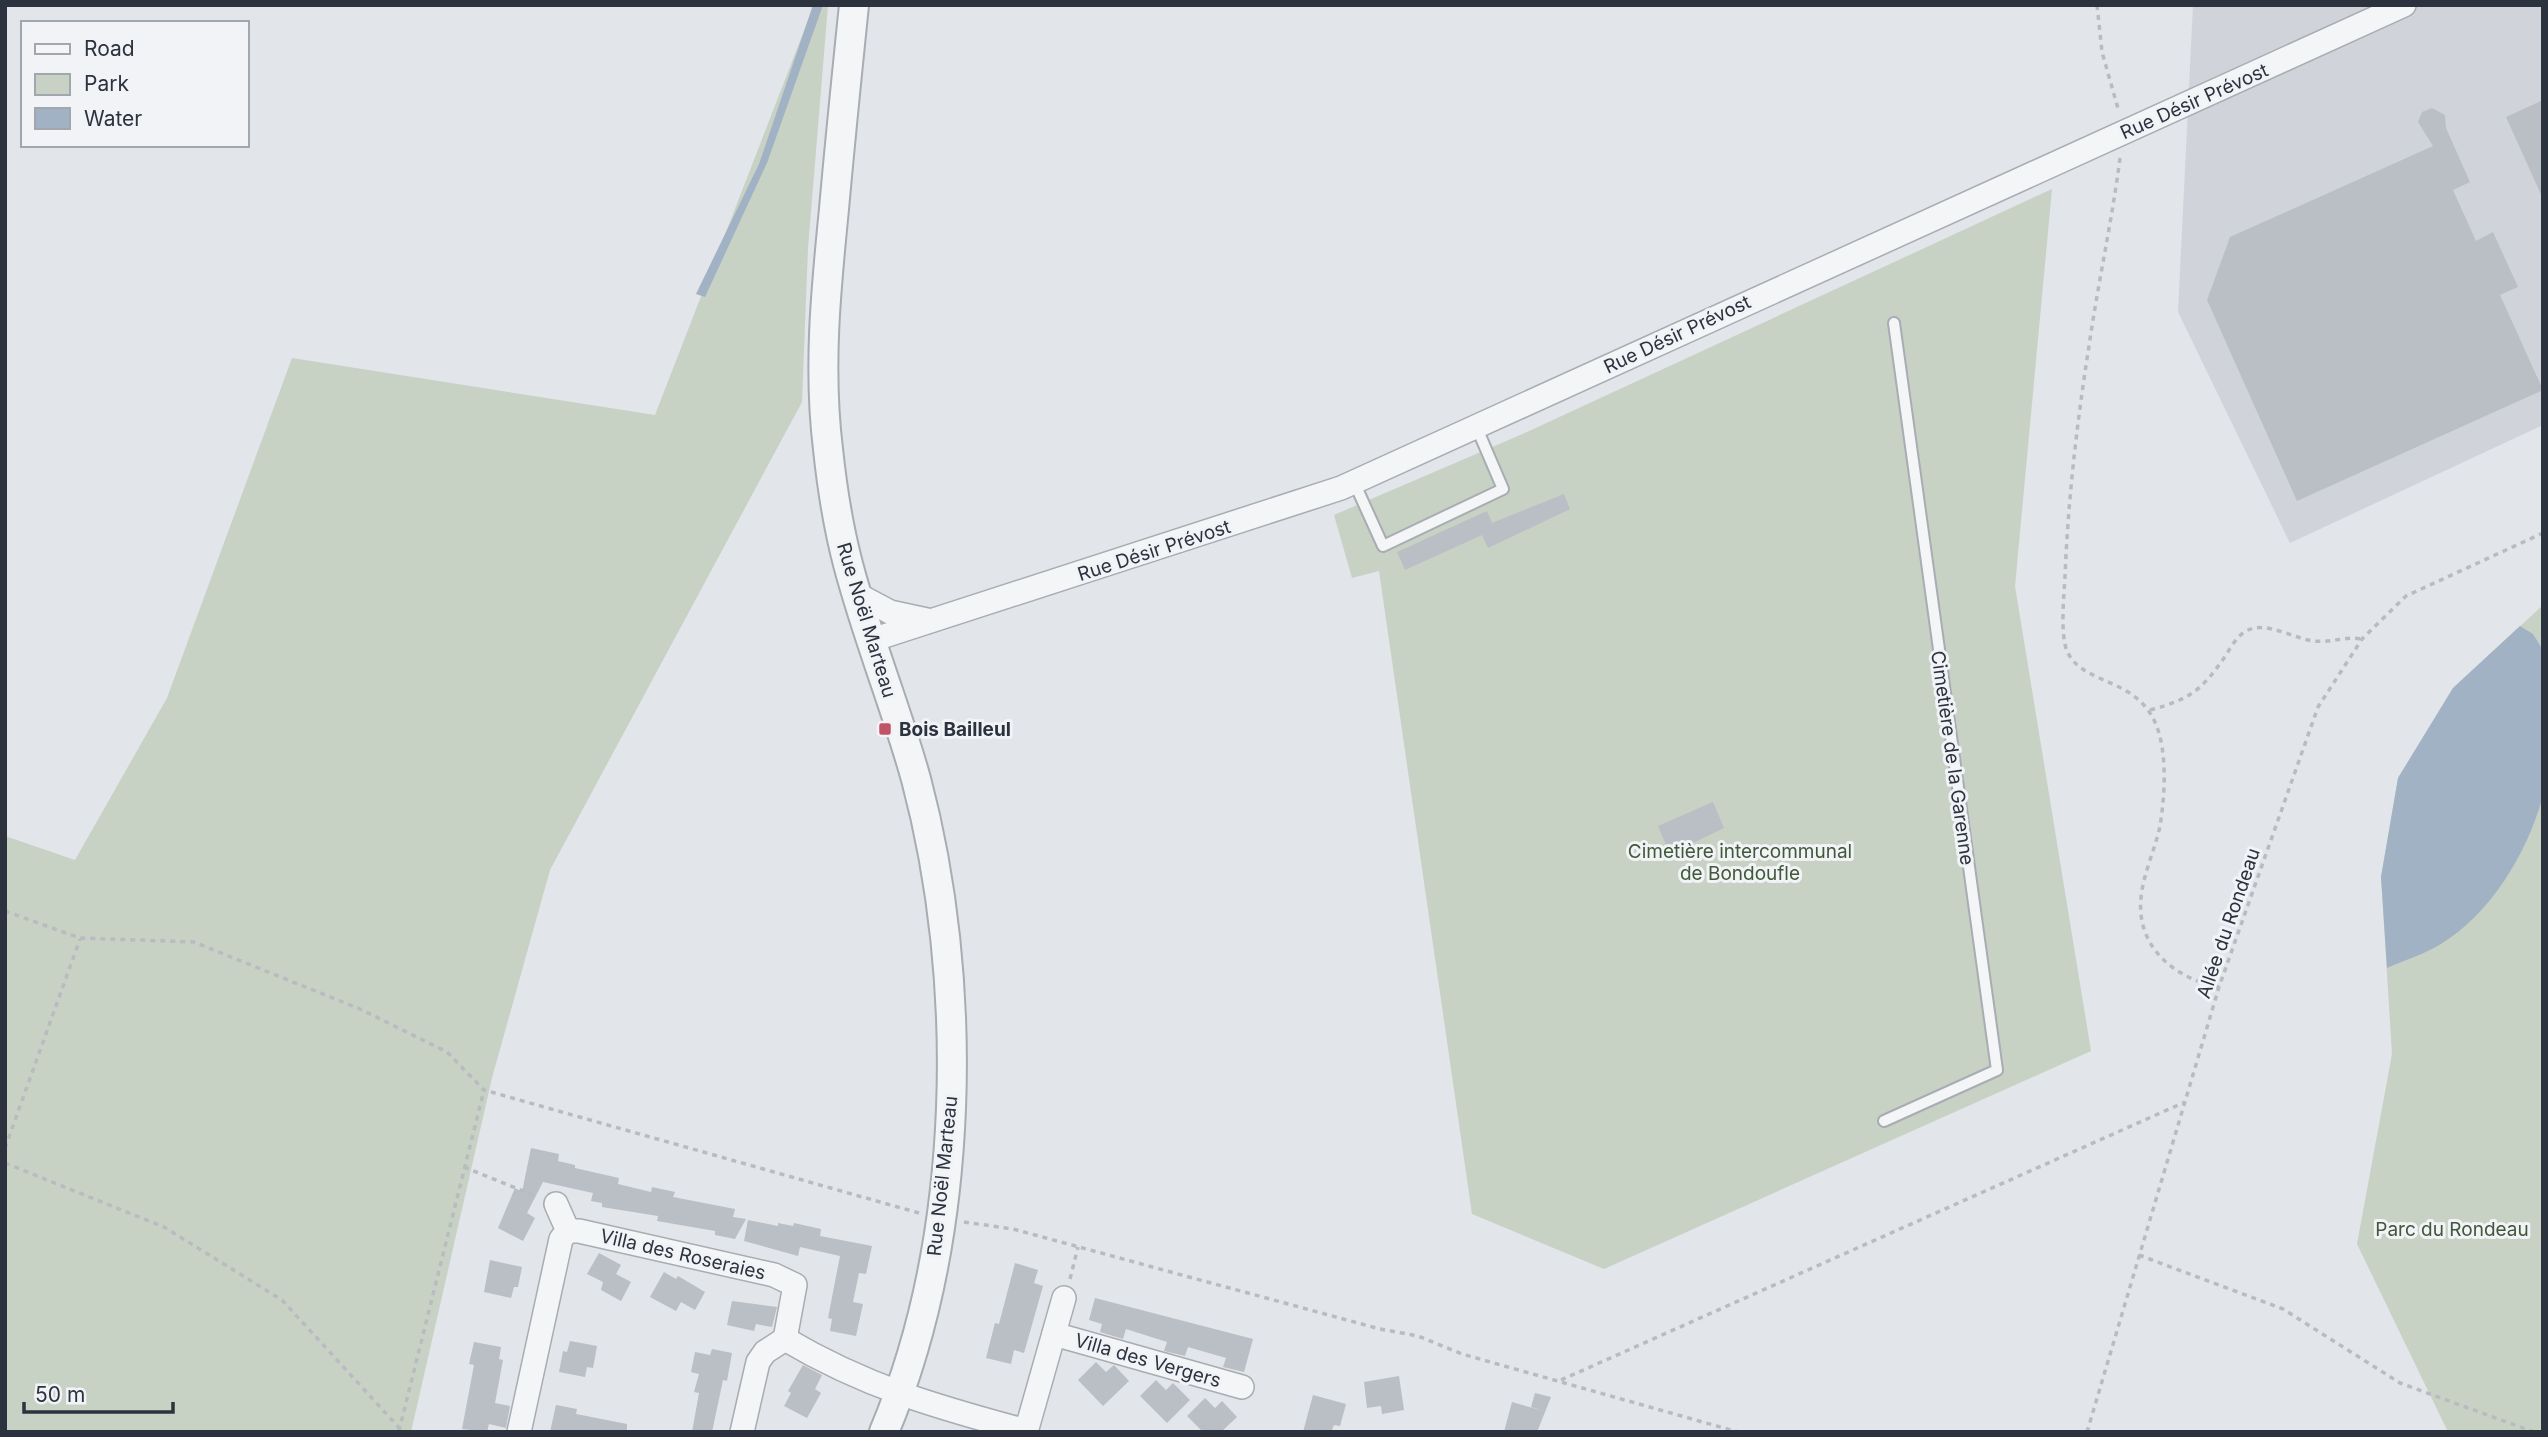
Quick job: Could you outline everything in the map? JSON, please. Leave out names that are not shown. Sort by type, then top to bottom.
[{"type":"street","name":"Rue Noël Marteau","points":[[854,5],[824,307],[822,387],[836,504],[858,596],[916,781],[947,937],[953,1065],[949,1138],[939,1219],[919,1332],[900,1394],[884,1432]]},
{"type":"street","name":"Rue Désir Prévost","points":[[872,640],[1158,549],[1354,482],[2404,5]]},
{"type":"street","name":"Rue Désir Prévost","points":[[858,596],[904,617],[934,621]]},
{"type":"street","points":[[519,1432],[561,1239],[568,1231],[556,1204]]},
{"type":"street","name":"Villa des Roseraies","points":[[568,1231],[579,1231],[774,1275],[801,1278],[785,1339]]},
{"type":"street","name":"Villa des Vergers","points":[[900,1394],[1026,1432],[1064,1298]]},
{"type":"street","name":"Villa des Vergers","points":[[1054,1334],[1242,1387]]},
{"type":"street","points":[[742,1432],[758,1362],[765,1352],[785,1339],[864,1382],[900,1394]]},
{"type":"lane","name":"Cimetière de la Garenne","points":[[1884,1121],[1997,1070],[1894,323]]},
{"type":"lane","points":[[1354,482],[1383,545],[1503,489],[1476,426]]},
{"type":"path","points":[[2097,5],[2102,51],[2123,134],[2079,419],[2067,532],[2064,611],[2066,650],[2078,664],[2131,693],[2150,709],[2162,745],[2164,774],[2160,825],[2141,898],[2145,932],[2159,955],[2180,975],[2220,987]]},
{"type":"path","name":"Allée du Rondeau","points":[[2087,1432],[2220,987],[2318,707],[2362,639],[2406,596],[2543,533]]},
{"type":"path","points":[[2150,709],[2195,694],[2247,630],[2262,628],[2315,641],[2351,637],[2362,639]]},
{"type":"path","points":[[5,911],[80,938],[194,942],[360,1009],[447,1052],[484,1090],[939,1219],[1013,1229],[1380,1329],[1418,1336],[1462,1354],[1738,1432]]},
{"type":"path","points":[[5,1148],[80,938]]},
{"type":"path","points":[[401,1431],[484,1090]]},
{"type":"path","points":[[1559,1381],[2185,1102]]},
{"type":"path","points":[[5,1163],[164,1227],[282,1300],[401,1431]]},
{"type":"path","points":[[464,1167],[556,1204]]},
{"type":"path","points":[[1064,1298],[1079,1247]]},
{"type":"path","points":[[2139,1255],[2283,1310],[2400,1383],[2534,1432]]},
{"type":"shaded area","points":[[2193,5],[2543,5],[2543,425],[2290,543],[2178,312]]},
{"type":"green space","points":[[814,5],[828,5],[808,248],[802,402],[550,870],[492,1078],[411,1432],[5,1432],[5,836],[75,860],[167,698],[292,358],[655,415]]},
{"type":"green space","name":"Cimetière intercommunal de Bondoufle","points":[[2052,189],[2015,586],[2091,1051],[1604,1269],[1472,1214],[1379,571],[1352,578],[1334,515],[1527,432]]},
{"type":"green space","name":"Parc du Rondeau","points":[[2543,605],[2543,1432],[2448,1432],[2357,1244],[2392,1054],[2381,877],[2398,778],[2453,688]]},
{"type":"water","points":[[813,5],[823,5],[767,163],[705,297],[696,294],[759,164]]},
{"type":"water","points":[[2520,626],[2533,634],[2543,650],[2543,795],[2537,816],[2518,858],[2492,898],[2476,916],[2441,944],[2387,968],[2381,877],[2398,778],[2453,688]]},
{"type":"building","points":[[2543,100],[2543,199],[2506,117]]},
{"type":"building","points":[[2432,108],[2445,115],[2446,128],[2470,182],[2453,190],[2476,241],[2493,232],[2518,287],[2500,295],[2543,390],[2297,501],[2207,300],[2230,237],[2433,146],[2418,122],[2422,112]]},
{"type":"building","points":[[1564,494],[1570,509],[1488,548],[1482,535],[1405,570],[1397,552],[1487,511],[1492,523]]},
{"type":"building","points":[[1713,802],[1724,828],[1670,854],[1658,826]]},
{"type":"building","points":[[531,1148],[559,1154],[558,1161],[575,1165],[575,1168],[619,1178],[618,1184],[651,1192],[652,1187],[675,1192],[673,1197],[735,1209],[733,1217],[746,1219],[735,1239],[715,1235],[715,1231],[657,1221],[658,1216],[602,1207],[602,1203],[591,1201],[593,1193],[543,1182],[527,1213],[535,1218],[523,1241],[498,1228],[515,1188],[522,1192]]},
{"type":"building","points":[[748,1220],[778,1226],[778,1223],[793,1226],[794,1223],[821,1229],[820,1236],[872,1246],[866,1274],[859,1273],[853,1302],[863,1304],[856,1336],[830,1331],[832,1319],[828,1318],[840,1256],[800,1247],[798,1256],[744,1241]]},
{"type":"building","points":[[599,1253],[621,1265],[616,1274],[631,1282],[621,1301],[601,1290],[603,1282],[587,1274]]},
{"type":"building","points":[[490,1260],[522,1267],[518,1287],[514,1287],[511,1298],[484,1292]]},
{"type":"building","points":[[1015,1263],[1038,1270],[1034,1283],[1043,1286],[1024,1353],[1014,1350],[1011,1364],[986,1358],[995,1323],[999,1324]]},
{"type":"building","points":[[664,1272],[676,1279],[678,1276],[705,1292],[695,1310],[681,1302],[676,1311],[650,1297]]},
{"type":"building","points":[[1095,1298],[1253,1339],[1244,1372],[1223,1367],[1226,1358],[1188,1347],[1185,1356],[1164,1351],[1167,1342],[1126,1329],[1123,1339],[1100,1332],[1102,1324],[1089,1320]]},
{"type":"building","points":[[732,1301],[777,1307],[772,1327],[756,1324],[754,1331],[727,1325]]},
{"type":"building","points":[[570,1341],[597,1346],[593,1368],[587,1367],[585,1377],[559,1372],[563,1351],[567,1352]]},
{"type":"building","points":[[474,1342],[501,1347],[499,1359],[503,1360],[495,1403],[510,1406],[506,1428],[489,1424],[487,1432],[462,1429],[474,1365],[469,1364]]},
{"type":"building","points":[[712,1349],[732,1353],[727,1381],[723,1380],[712,1432],[692,1432],[699,1393],[694,1392],[699,1374],[691,1372],[695,1352],[710,1355]]},
{"type":"building","points":[[1096,1362],[1106,1372],[1114,1365],[1129,1381],[1103,1406],[1078,1380]]},
{"type":"building","points":[[803,1365],[822,1375],[815,1389],[821,1393],[807,1418],[784,1406],[791,1393],[788,1391]]},
{"type":"building","points":[[1399,1376],[1404,1410],[1382,1414],[1381,1406],[1367,1408],[1364,1382]]},
{"type":"building","points":[[1156,1380],[1166,1390],[1173,1383],[1190,1400],[1167,1423],[1140,1396]]},
{"type":"building","points":[[1535,1393],[1551,1397],[1537,1432],[1504,1432],[1512,1402],[1543,1411],[1531,1407]]},
{"type":"building","points":[[1313,1395],[1346,1404],[1340,1426],[1334,1425],[1331,1432],[1303,1432]]},
{"type":"building","points":[[1205,1398],[1215,1408],[1222,1401],[1237,1417],[1221,1432],[1203,1432],[1187,1416]]},
{"type":"building","points":[[556,1405],[577,1409],[576,1414],[627,1424],[627,1432],[550,1432]]},
{"type":"place","name":"Bois Bailleul","points":[[885,729]]}]
